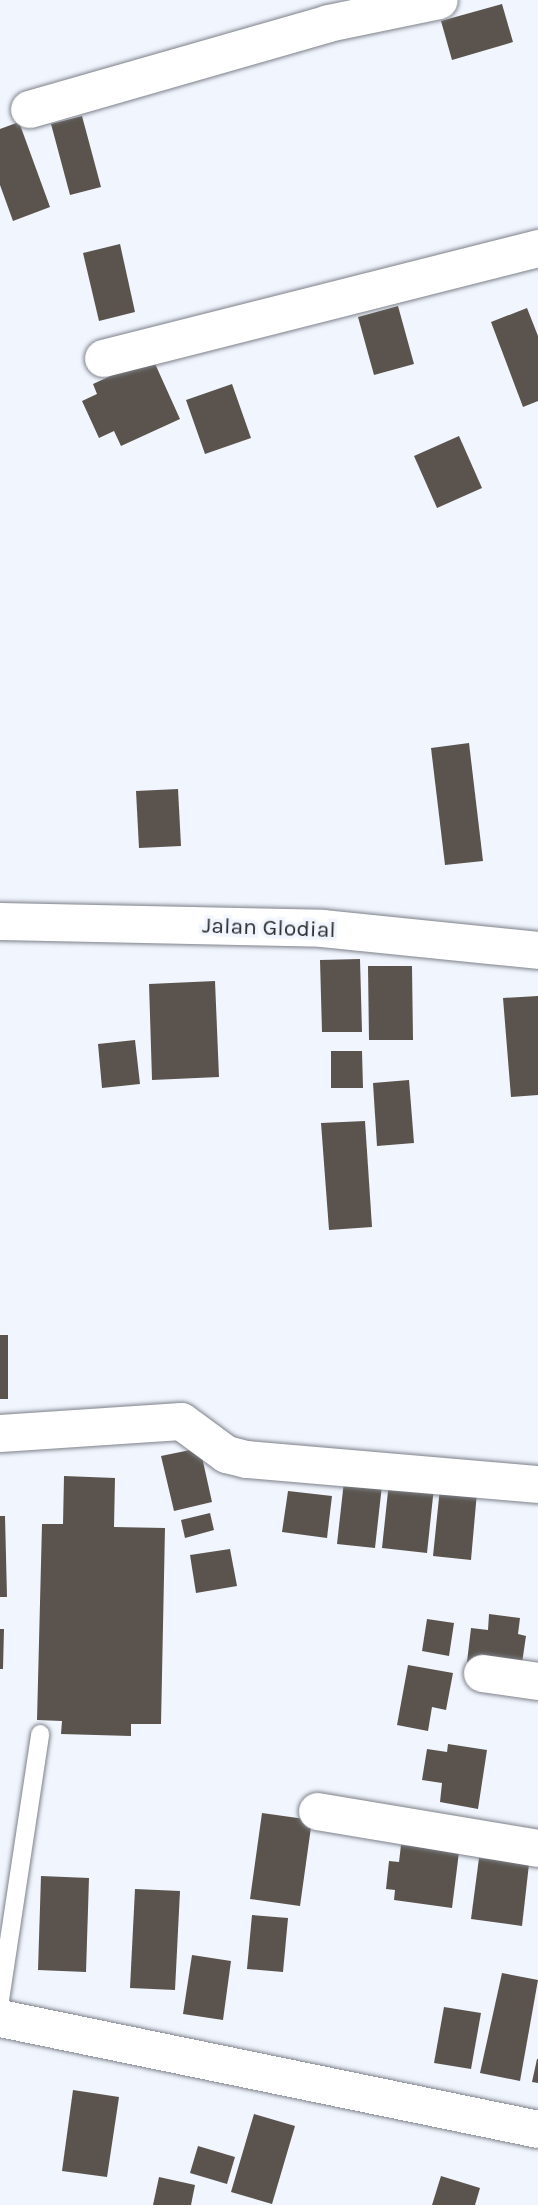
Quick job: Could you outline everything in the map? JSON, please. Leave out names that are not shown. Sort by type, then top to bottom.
[{"type":"street","points":[[29,109],[328,23],[439,0]]},
{"type":"street","points":[[103,358],[538,248]]},
{"type":"street","name":"Jalan Glodial","points":[[0,921],[322,928],[538,950]]},
{"type":"street","points":[[0,1433],[181,1421],[226,1454],[246,1459],[538,1484]]},
{"type":"street","points":[[482,1673],[538,1681]]},
{"type":"street","points":[[317,1811],[538,1848]]},
{"type":"street","points":[[0,2018],[538,2129]]},
{"type":"lane","points":[[0,2000],[40,1734]]},
{"type":"building","points":[[502,4],[513,42],[452,60],[441,21]]},
{"type":"building","points":[[82,116],[101,187],[70,195],[51,124]]},
{"type":"building","points":[[19,122],[50,207],[13,221],[0,185],[0,129]]},
{"type":"building","points":[[120,244],[135,312],[99,321],[83,253]]},
{"type":"building","points":[[398,306],[414,364],[374,375],[358,317]]},
{"type":"building","points":[[527,308],[538,336],[538,401],[523,407],[491,322]]},
{"type":"building","points":[[152,357],[180,419],[121,446],[114,431],[99,438],[82,401],[97,394],[93,384]]},
{"type":"building","points":[[232,384],[251,438],[205,454],[186,400]]},
{"type":"building","points":[[459,436],[482,488],[437,508],[414,456]]},
{"type":"building","points":[[469,743],[483,861],[445,865],[431,748]]},
{"type":"building","points":[[178,789],[181,846],[139,848],[136,791]]},
{"type":"building","points":[[360,959],[362,1032],[322,1032],[320,960]]},
{"type":"building","points":[[368,966],[412,966],[413,1040],[369,1040]]},
{"type":"building","points":[[215,981],[219,1077],[152,1080],[149,984]]},
{"type":"building","points":[[538,996],[538,1095],[511,1097],[503,998]]},
{"type":"building","points":[[135,1040],[140,1084],[102,1088],[98,1044]]},
{"type":"building","points":[[331,1051],[362,1051],[363,1088],[331,1088]]},
{"type":"building","points":[[409,1080],[414,1143],[377,1146],[373,1083]]},
{"type":"building","points":[[365,1121],[372,1227],[329,1230],[321,1123]]},
{"type":"building","points":[[0,1335],[8,1335],[8,1399],[0,1399]]},
{"type":"building","points":[[200,1448],[212,1502],[174,1511],[161,1456]]},
{"type":"building","points":[[64,1476],[115,1478],[114,1527],[165,1528],[161,1724],[131,1724],[131,1736],[61,1734],[62,1721],[37,1720],[42,1524],[63,1524]]},
{"type":"building","points":[[344,1481],[382,1485],[375,1548],[337,1544]]},
{"type":"building","points":[[389,1482],[434,1487],[427,1553],[382,1548]]},
{"type":"building","points":[[440,1488],[477,1492],[471,1560],[433,1556]]},
{"type":"building","points":[[288,1491],[332,1496],[327,1538],[282,1532]]},
{"type":"building","points":[[210,1513],[214,1530],[185,1538],[181,1520]]},
{"type":"building","points":[[0,1516],[5,1516],[7,1597],[0,1597]]},
{"type":"building","points":[[230,1549],[237,1586],[196,1593],[190,1555]]},
{"type":"building","points":[[489,1614],[520,1618],[518,1634],[526,1636],[521,1670],[467,1662],[471,1628],[488,1630]]},
{"type":"building","points":[[427,1619],[454,1623],[449,1656],[422,1651]]},
{"type":"building","points":[[0,1629],[4,1629],[3,1669],[0,1669]]},
{"type":"building","points":[[408,1665],[453,1673],[446,1710],[432,1707],[428,1731],[397,1725]]},
{"type":"building","points":[[448,1744],[487,1750],[478,1809],[440,1802],[442,1783],[422,1780],[427,1749],[447,1752]]},
{"type":"building","points":[[262,1813],[312,1820],[300,1906],[250,1899]]},
{"type":"building","points":[[401,1845],[459,1852],[452,1908],[394,1900],[395,1890],[386,1889],[389,1861],[399,1862]]},
{"type":"building","points":[[479,1858],[529,1864],[522,1926],[471,1919]]},
{"type":"building","points":[[41,1876],[89,1878],[86,1972],[38,1970]]},
{"type":"building","points":[[135,1889],[180,1891],[175,1990],[130,1988]]},
{"type":"building","points":[[252,1915],[288,1918],[283,1972],[247,1969]]},
{"type":"building","points":[[192,1955],[231,1961],[223,2020],[183,2014]]},
{"type":"building","points":[[502,1973],[538,1980],[520,2081],[480,2073]]},
{"type":"building","points":[[444,2007],[481,2013],[471,2069],[434,2063]]},
{"type":"building","points":[[538,2059],[538,2083],[532,2082]]},
{"type":"building","points":[[73,2090],[119,2097],[107,2177],[62,2171]]},
{"type":"building","points":[[254,2114],[295,2126],[272,2204],[231,2192]]},
{"type":"building","points":[[198,2146],[235,2157],[227,2184],[190,2173]]},
{"type":"building","points":[[441,2176],[480,2188],[475,2205],[432,2205]]},
{"type":"building","points":[[159,2177],[195,2185],[191,2205],[153,2205]]}]
